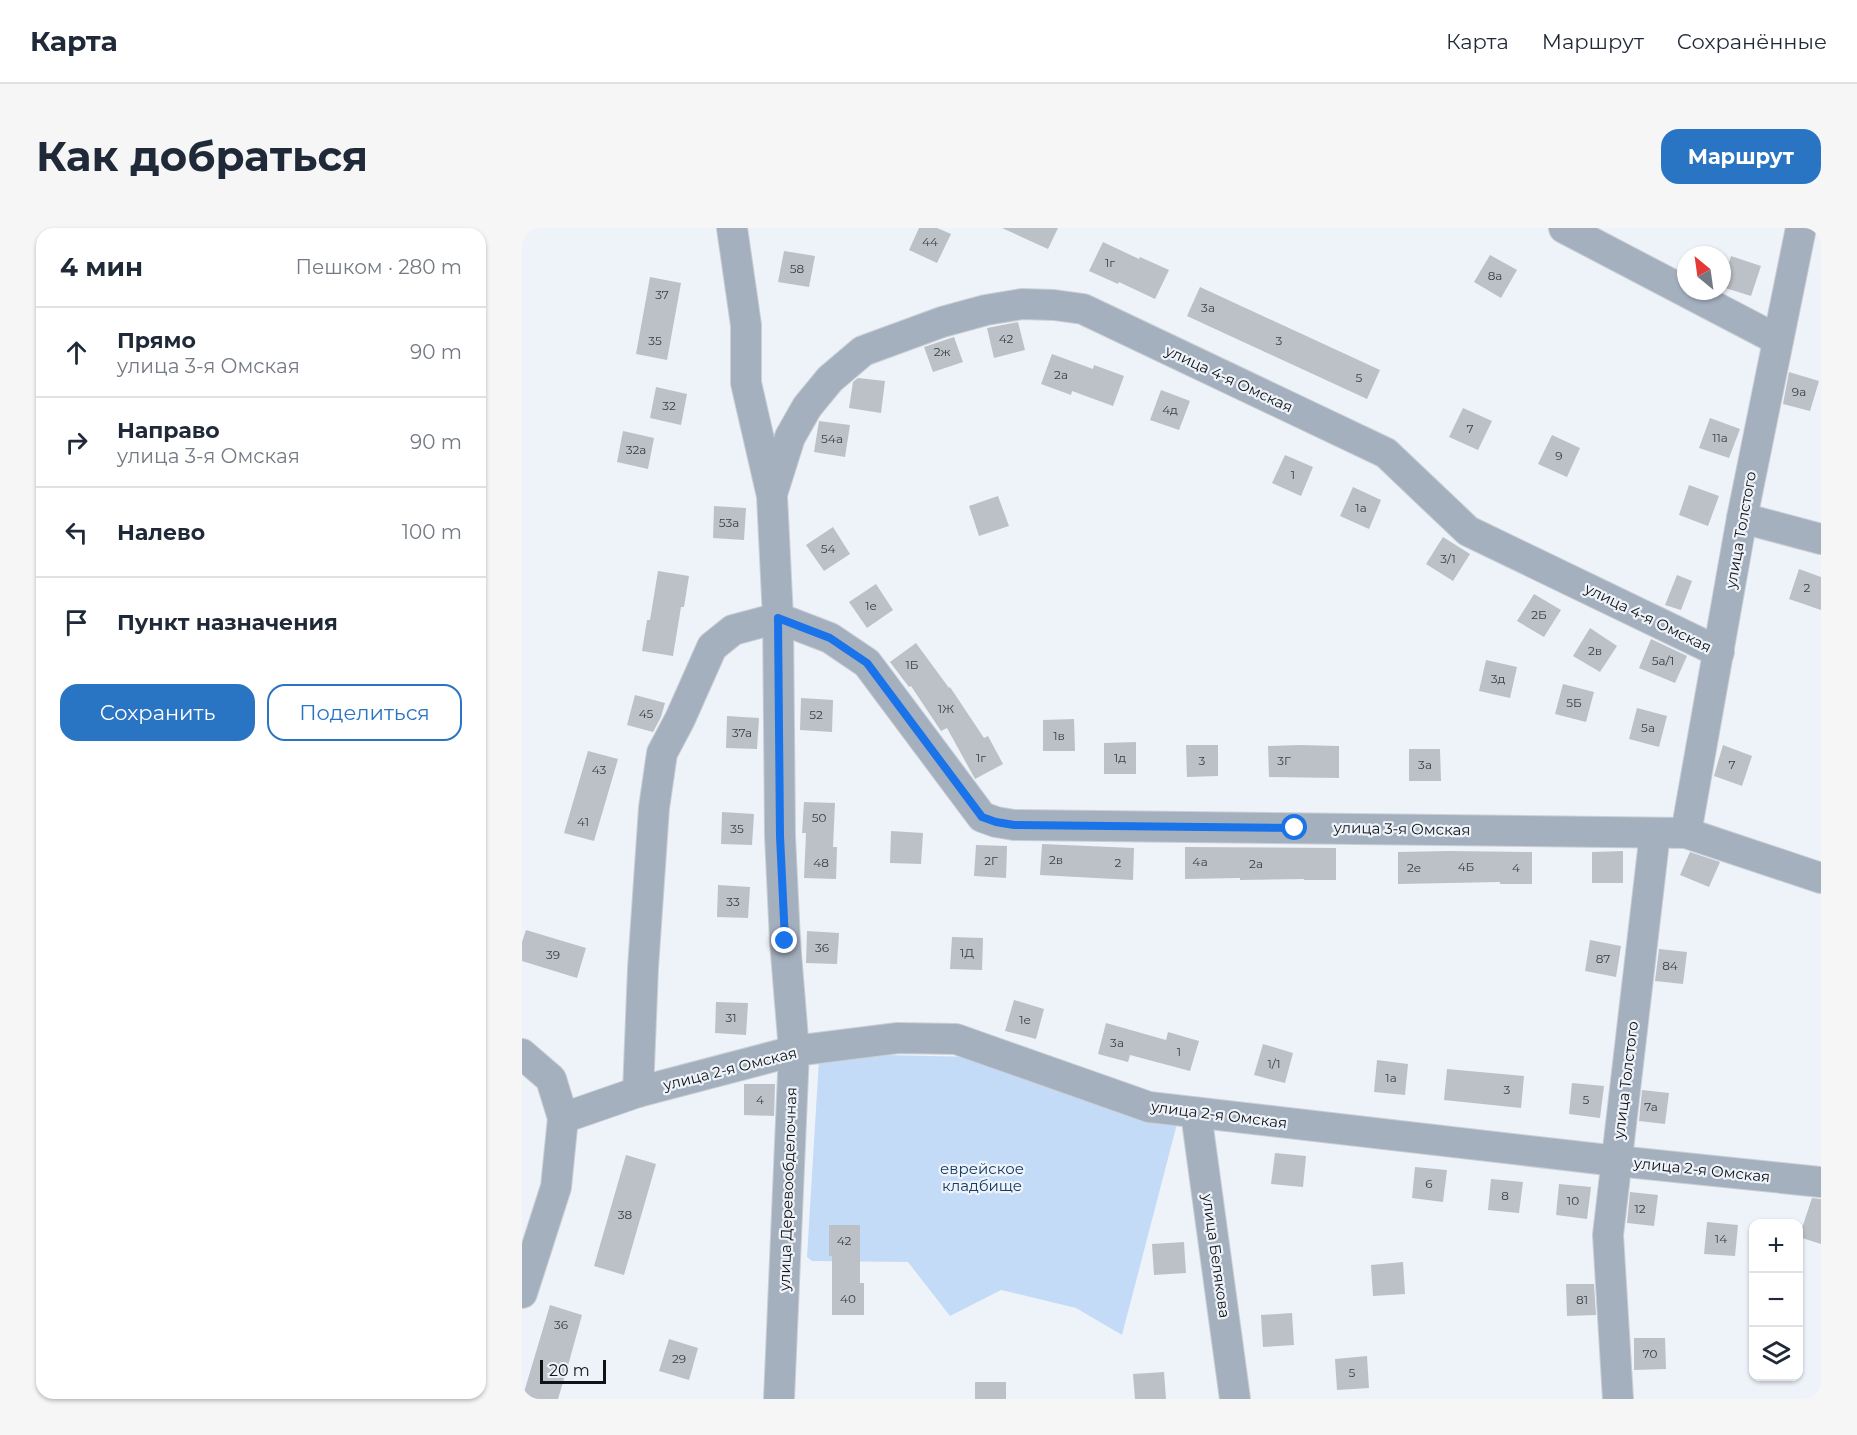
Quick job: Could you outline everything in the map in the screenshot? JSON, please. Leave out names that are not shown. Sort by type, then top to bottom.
[{"type":"street","name":"улица Деревообделочная","points":[[732,228],[746,325],[746,383],[772,496],[778,618],[780,836],[785,941],[794,1051],[779,1399]]},
{"type":"street","points":[[1564,228],[1778,340]]},
{"type":"street","name":"улица Толстого","points":[[1686,833],[1742,518],[1801,228]]},
{"type":"street","name":"улица 4-я Омская","points":[[772,496],[790,437],[807,407],[830,379],[863,351],[942,322],[986,310],[1022,304],[1054,304],[1083,309],[1386,453],[1468,531],[1719,652]]},
{"type":"street","points":[[1742,518],[1821,539]]},
{"type":"street","points":[[638,1092],[643,968],[654,808],[662,753],[712,647],[733,630],[778,618]]},
{"type":"street","name":"улица 3-я Омская","points":[[778,618],[830,638],[867,663],[982,817],[996,822],[1014,825],[1686,833],[1821,878]]},
{"type":"street","name":"улица Толстого","points":[[1618,1399],[1608,1235],[1655,833]]},
{"type":"street","name":"улица 2-я Омская","points":[[563,1118],[638,1092],[794,1051],[897,1038],[956,1040],[1149,1107],[1821,1182]]},
{"type":"street","points":[[522,1054],[551,1079],[563,1118],[556,1187],[522,1293]]},
{"type":"street","name":"улица Белякова","points":[[1196,1113],[1235,1399]]},
{"type":"green space","name":"еврейское кладбище","points":[[882,1055],[976,1057],[1177,1124],[1122,1335],[1076,1308],[1001,1290],[950,1316],[908,1262],[812,1261],[807,1257],[819,1059]]},
{"type":"building","points":[[919,228],[937,228],[951,234],[937,263],[909,250]]},
{"type":"building","points":[[1002,228],[1058,228],[1048,249]]},
{"type":"building","points":[[1103,242],[1169,270],[1155,299],[1089,271]]},
{"type":"building","points":[[784,251],[815,256],[809,287],[778,282]]},
{"type":"building","points":[[1490,255],[1517,270],[1501,298],[1474,282]]},
{"type":"building","points":[[1731,256],[1761,266],[1751,296],[1731,290]]},
{"type":"building","points":[[650,277],[681,283],[667,360],[636,354]]},
{"type":"building","points":[[1200,287],[1380,370],[1367,399],[1187,316]]},
{"type":"building","points":[[1018,322],[1025,350],[994,358],[987,328]]},
{"type":"building","points":[[954,337],[963,362],[933,372],[924,347]]},
{"type":"building","points":[[1052,354],[1093,369],[1094,365],[1124,376],[1113,406],[1072,391],[1071,395],[1041,384]]},
{"type":"building","points":[[1789,372],[1819,381],[1810,411],[1783,404]]},
{"type":"building","points":[[858,378],[885,381],[881,413],[849,408],[853,382]]},
{"type":"building","points":[[656,387],[687,394],[681,425],[650,418]]},
{"type":"building","points":[[1161,390],[1190,401],[1179,430],[1150,420]]},
{"type":"building","points":[[1463,408],[1492,421],[1478,450],[1449,437]]},
{"type":"building","points":[[1710,418],[1740,429],[1729,458],[1699,448]]},
{"type":"building","points":[[819,421],[850,425],[845,457],[814,452]]},
{"type":"building","points":[[623,431],[654,438],[648,469],[617,462]]},
{"type":"building","points":[[1552,435],[1580,448],[1567,477],[1538,464]]},
{"type":"building","points":[[1285,455],[1313,467],[1301,496],[1272,483]]},
{"type":"building","points":[[1689,485],[1719,496],[1708,526],[1679,515]]},
{"type":"building","points":[[1353,487],[1381,500],[1369,529],[1340,516]]},
{"type":"building","points":[[998,496],[1009,526],[979,536],[969,506]]},
{"type":"building","points":[[714,506],[746,508],[744,540],[713,538]]},
{"type":"building","points":[[833,527],[850,554],[824,571],[806,545]]},
{"type":"building","points":[[1443,537],[1470,554],[1453,581],[1426,564]]},
{"type":"building","points":[[1799,569],[1821,577],[1821,610],[1789,599]]},
{"type":"building","points":[[658,571],[689,576],[673,656],[642,651]]},
{"type":"building","points":[[1677,575],[1692,581],[1681,610],[1665,605]]},
{"type":"building","points":[[876,584],[893,610],[867,628],[849,602]]},
{"type":"building","points":[[1534,594],[1561,610],[1544,637],[1517,621]]},
{"type":"building","points":[[1590,628],[1617,646],[1600,672],[1573,656]]},
{"type":"building","points":[[1651,639],[1687,656],[1675,683],[1639,668]]},
{"type":"building","points":[[916,643],[950,687],[984,738],[988,736],[1003,764],[975,779],[947,728],[941,731],[911,686],[909,687],[890,662]]},
{"type":"building","points":[[1486,660],[1517,667],[1510,698],[1479,691]]},
{"type":"building","points":[[1563,684],[1594,692],[1586,722],[1555,714]]},
{"type":"building","points":[[635,695],[665,703],[653,732],[627,725]]},
{"type":"building","points":[[801,698],[833,700],[832,732],[800,730]]},
{"type":"building","points":[[1637,708],[1667,716],[1659,747],[1629,739]]},
{"type":"building","points":[[727,716],[759,718],[757,749],[726,748]]},
{"type":"building","points":[[1074,719],[1075,751],[1043,751],[1043,720]]},
{"type":"building","points":[[1136,742],[1136,774],[1104,774],[1104,743]]},
{"type":"building","points":[[1186,745],[1218,745],[1218,776],[1187,777]]},
{"type":"building","points":[[1723,745],[1752,756],[1742,786],[1714,776]]},
{"type":"building","points":[[1268,746],[1339,746],[1339,778],[1269,777]]},
{"type":"building","points":[[1409,749],[1440,749],[1441,781],[1409,781]]},
{"type":"building","points":[[588,751],[618,759],[594,841],[564,833]]},
{"type":"building","points":[[804,802],[835,803],[833,847],[837,847],[836,879],[804,878],[806,833],[802,833]]},
{"type":"building","points":[[722,812],[754,814],[752,845],[721,844]]},
{"type":"building","points":[[891,831],[923,833],[921,864],[890,863]]},
{"type":"building","points":[[1042,844],[1134,848],[1133,880],[1040,875]]},
{"type":"building","points":[[976,845],[1007,846],[1006,878],[974,876]]},
{"type":"building","points":[[1185,847],[1336,848],[1336,880],[1185,879]]},
{"type":"building","points":[[1623,851],[1623,883],[1592,883],[1592,852]]},
{"type":"building","points":[[1398,852],[1532,852],[1532,884],[1500,884],[1500,882],[1398,884]]},
{"type":"building","points":[[1690,852],[1720,862],[1709,887],[1680,875]]},
{"type":"building","points":[[718,885],[750,887],[748,918],[717,917]]},
{"type":"building","points":[[526,930],[586,948],[577,978],[522,961],[522,942]]},
{"type":"building","points":[[807,931],[839,933],[837,964],[806,963]]},
{"type":"building","points":[[952,937],[983,938],[982,970],[950,969]]},
{"type":"building","points":[[1590,940],[1621,946],[1616,977],[1585,971]]},
{"type":"building","points":[[1659,949],[1687,952],[1683,984],[1655,981]]},
{"type":"building","points":[[1014,1000],[1044,1009],[1036,1039],[1005,1031]]},
{"type":"building","points":[[716,1002],[748,1003],[746,1035],[715,1033]]},
{"type":"building","points":[[1106,1023],[1166,1040],[1168,1032],[1199,1041],[1190,1071],[1130,1055],[1128,1062],[1098,1054]]},
{"type":"building","points":[[1263,1044],[1293,1053],[1285,1083],[1254,1075]]},
{"type":"building","points":[[1377,1060],[1408,1064],[1405,1095],[1374,1092]]},
{"type":"building","points":[[1447,1069],[1524,1076],[1521,1108],[1444,1100]]},
{"type":"building","points":[[1572,1083],[1604,1086],[1600,1118],[1569,1114]]},
{"type":"building","points":[[744,1084],[775,1084],[774,1116],[744,1115]]},
{"type":"building","points":[[1642,1090],[1669,1093],[1665,1124],[1639,1121]]},
{"type":"building","points":[[1275,1153],[1306,1156],[1303,1187],[1271,1184]]},
{"type":"building","points":[[626,1155],[656,1164],[624,1275],[594,1266]]},
{"type":"building","points":[[1415,1167],[1447,1170],[1443,1202],[1412,1198]]},
{"type":"building","points":[[1491,1179],[1523,1182],[1519,1213],[1488,1210]]},
{"type":"building","points":[[1559,1184],[1591,1187],[1587,1219],[1556,1215]]},
{"type":"building","points":[[1630,1192],[1658,1195],[1654,1226],[1627,1223]]},
{"type":"building","points":[[1812,1198],[1821,1199],[1821,1244],[1803,1238],[1803,1225]]},
{"type":"building","points":[[1707,1222],[1738,1225],[1735,1256],[1704,1254]]},
{"type":"building","points":[[829,1225],[860,1225],[860,1283],[864,1283],[864,1315],[832,1315],[832,1256],[829,1256]]},
{"type":"building","points":[[1184,1242],[1186,1273],[1154,1275],[1152,1244]]},
{"type":"building","points":[[1403,1262],[1405,1294],[1373,1296],[1371,1265]]},
{"type":"building","points":[[1566,1284],[1594,1284],[1596,1315],[1567,1316]]},
{"type":"building","points":[[550,1305],[582,1315],[558,1399],[522,1399]]},
{"type":"building","points":[[1292,1313],[1294,1345],[1263,1347],[1261,1315]]},
{"type":"building","points":[[1634,1338],[1665,1338],[1666,1369],[1634,1370]]},
{"type":"building","points":[[669,1339],[698,1348],[689,1380],[659,1371]]},
{"type":"building","points":[[1367,1356],[1369,1388],[1337,1390],[1335,1359]]},
{"type":"building","points":[[1164,1372],[1166,1399],[1135,1399],[1133,1374]]},
{"type":"building","points":[[975,1382],[1006,1382],[1006,1399],[975,1399]]},
{"type":"route","points":[[785,941],[780,836],[778,618],[830,638],[867,663],[982,817],[1014,825],[1295,828]]}]
